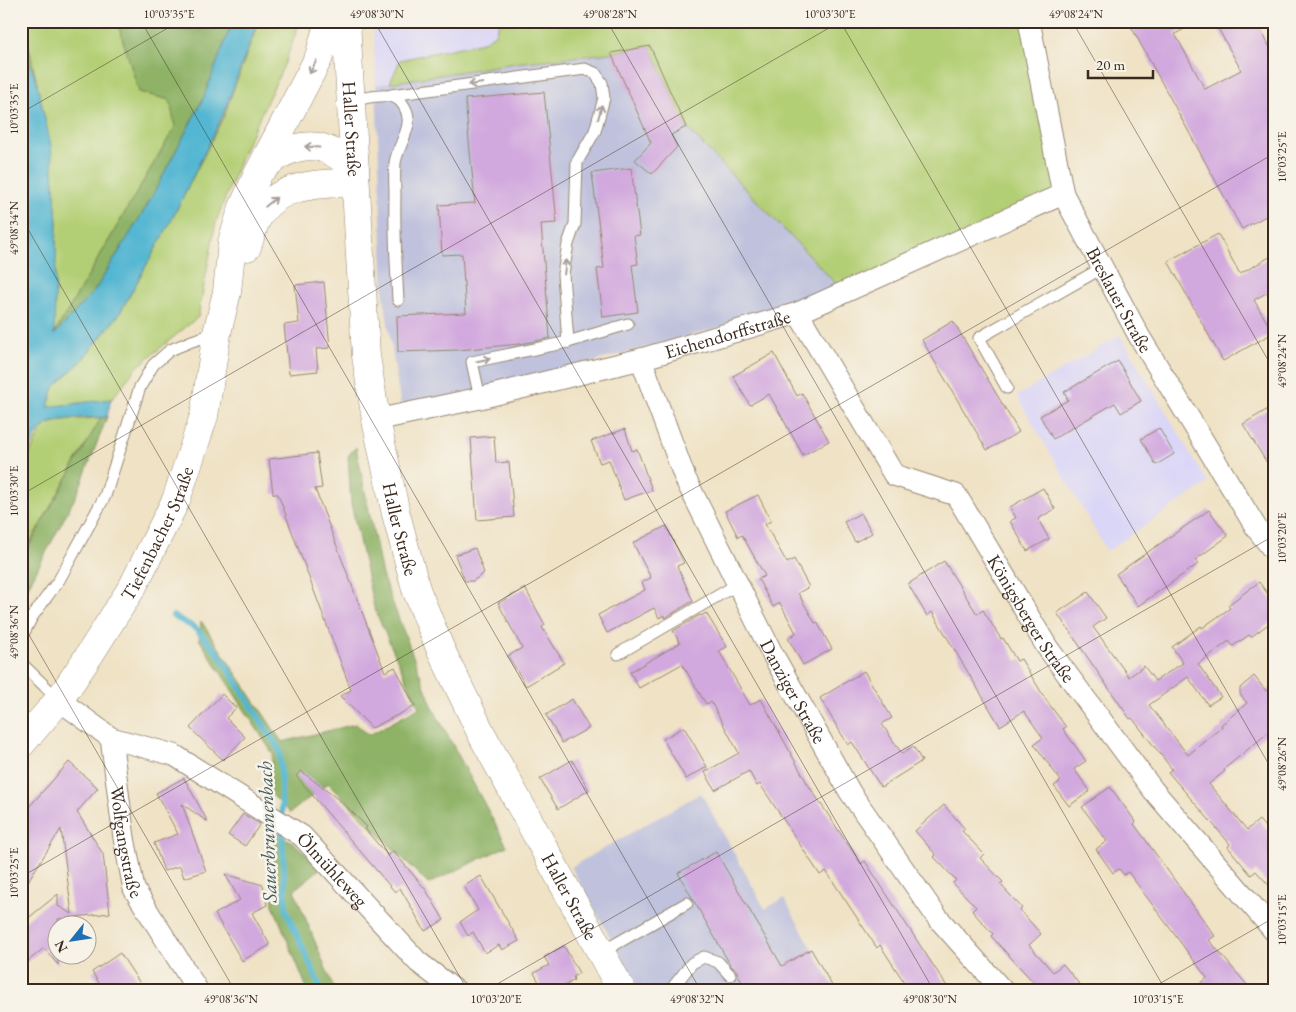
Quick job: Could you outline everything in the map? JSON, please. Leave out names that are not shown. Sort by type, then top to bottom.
[{"type":"main road","name":"Tiefenbacher Straße","points":[[21,744],[59,700],[133,586],[176,500],[204,416],[217,333],[227,292],[232,242],[242,207],[318,57],[329,21]]},
{"type":"main road","name":"Haller Straße","points":[[346,21],[366,356],[376,420],[396,514],[416,589],[436,640],[482,735],[622,991]]},
{"type":"main road","name":"Tiefenbacher Straße","points":[[227,292],[245,252],[256,220],[268,204],[283,194],[300,187],[355,175],[335,153],[323,148],[299,147],[272,159],[258,174]]},
{"type":"street","name":"Breslauer Straße","points":[[1029,21],[1062,194],[1144,344],[1257,529],[1275,552]]},
{"type":"street","name":"Eichendorffstraße","points":[[376,420],[480,398],[641,359],[798,313],[1062,194]]},
{"type":"street","name":"Königsberger Straße","points":[[798,313],[894,475],[956,496],[1047,648],[1153,790],[1275,932]]},
{"type":"street","name":"Danziger Straße","points":[[641,359],[685,478],[773,655],[850,792],[937,917],[1003,991]]},
{"type":"street","points":[[59,700],[111,738]]},
{"type":"street","name":"Wolfgangstraße","points":[[111,738],[124,838],[134,889],[198,991]]},
{"type":"street","name":"Ölmühleweg","points":[[111,738],[174,755],[302,836],[418,962],[456,991]]},
{"type":"lane","points":[[351,100],[585,69],[595,73],[602,83],[604,98],[595,131],[577,162],[575,224],[568,244],[563,274],[568,342]]},
{"type":"lane","points":[[391,95],[400,100],[406,109],[409,122],[404,142],[395,162],[394,234],[398,300]]},
{"type":"lane","points":[[1007,388],[979,338],[1102,268]]},
{"type":"lane","points":[[480,398],[472,362],[568,342],[628,324]]},
{"type":"lane","points":[[21,638],[32,617],[59,580],[105,496],[140,387],[153,366],[170,350],[192,340],[217,333]]},
{"type":"lane","points":[[618,654],[738,584]]},
{"type":"lane","points":[[21,663],[59,700]]},
{"type":"lane","points":[[600,953],[687,903]]},
{"type":"lane","points":[[670,991],[692,962],[704,957],[718,962],[730,976]]},
{"type":"shaded area","points":[[373,21],[500,21],[495,34],[483,42],[401,60],[390,83],[376,85]]},
{"type":"shaded area","points":[[650,46],[687,127],[845,293],[402,414],[384,298],[376,85],[515,63],[611,53]]},
{"type":"shaded area","points":[[1120,335],[1208,483],[1107,551],[1017,396]]},
{"type":"shaded area","points":[[701,793],[765,909],[784,898],[836,991],[640,991],[571,867]]},
{"type":"green space","points":[[21,21],[23,21],[36,79],[21,43]]},
{"type":"green space","points":[[23,21],[117,21],[139,92],[170,100],[175,127],[53,336],[57,222],[51,146]]},
{"type":"green space","points":[[117,21],[184,21],[185,24],[188,21],[233,21],[203,99],[147,206],[95,290],[53,336],[175,127],[170,100],[139,92]]},
{"type":"green space","points":[[259,21],[300,21],[285,63],[244,150],[216,222],[198,317],[136,368],[112,399],[48,407],[54,387],[81,362],[119,315],[170,223],[224,116]]},
{"type":"green space","points":[[500,21],[1029,21],[1063,194],[845,293],[686,127],[650,46],[611,53],[515,63],[390,83],[400,60],[483,42],[495,34]]},
{"type":"green space","points":[[107,417],[78,492],[21,600],[21,560],[101,418]]},
{"type":"green space","points":[[101,418],[21,558],[21,472],[42,429],[49,424],[64,420]]},
{"type":"green space","points":[[356,447],[382,575],[433,708],[507,846],[428,884],[328,783],[290,813],[267,790],[273,754],[199,639],[201,621],[282,742],[356,724],[369,735],[419,708],[374,608],[351,503],[348,456]]},
{"type":"green space","points":[[267,826],[295,844],[321,868],[294,890],[335,991],[308,991],[273,905]]},
{"type":"water","points":[[233,21],[258,21],[223,115],[170,223],[119,314],[80,362],[54,387],[48,407],[111,399],[107,417],[73,418],[48,424],[36,436],[21,470],[21,43],[36,79],[51,146],[57,222],[54,335],[95,290],[147,206],[203,99]]},
{"type":"building","points":[[1128,21],[1199,21],[1175,34],[1205,89],[1241,70],[1214,21],[1256,21],[1275,57],[1275,211],[1242,229]]},
{"type":"building","points":[[650,46],[686,127],[671,135],[677,147],[652,174],[635,160],[651,143],[611,53]]},
{"type":"building","points":[[544,92],[557,223],[541,224],[550,338],[520,344],[458,350],[398,352],[397,316],[466,313],[462,254],[442,255],[439,205],[475,203],[465,99]]},
{"type":"building","points":[[631,168],[640,235],[634,236],[638,264],[632,265],[638,312],[603,317],[597,269],[604,268],[592,173]]},
{"type":"building","points":[[1218,234],[1240,274],[1275,254],[1275,288],[1254,300],[1273,333],[1223,361],[1168,261]]},
{"type":"building","points":[[324,282],[330,348],[316,349],[318,371],[289,374],[284,325],[299,323],[295,285]]},
{"type":"building","points":[[953,321],[1019,432],[987,450],[922,340]]},
{"type":"building","points":[[774,353],[797,396],[802,393],[829,441],[803,455],[769,394],[750,405],[733,376]]},
{"type":"building","points":[[1118,361],[1141,401],[1121,413],[1115,403],[1053,439],[1040,416],[1068,400],[1064,392]]},
{"type":"building","points":[[1275,405],[1275,476],[1243,424]]},
{"type":"building","points":[[1159,428],[1174,454],[1156,465],[1141,439]]},
{"type":"building","points":[[625,429],[632,451],[637,449],[652,490],[624,500],[609,460],[600,463],[591,441]]},
{"type":"building","points":[[494,436],[496,463],[509,462],[514,517],[477,520],[471,438]]},
{"type":"building","points":[[317,453],[322,488],[315,489],[385,672],[395,667],[415,706],[372,728],[340,696],[351,690],[278,494],[273,494],[269,459]]},
{"type":"building","points":[[1043,488],[1055,509],[1038,519],[1049,539],[1027,551],[1010,521],[1016,518],[1010,507]]},
{"type":"building","points":[[758,495],[771,521],[765,524],[787,563],[794,559],[809,587],[798,593],[832,649],[803,665],[788,638],[796,633],[780,603],[773,607],[758,579],[765,576],[742,535],[738,537],[725,511]]},
{"type":"building","points":[[1209,510],[1228,536],[1195,560],[1198,564],[1138,606],[1116,574]]},
{"type":"building","points":[[861,513],[872,533],[855,542],[844,522]]},
{"type":"building","points":[[666,526],[684,563],[677,566],[693,601],[665,618],[664,615],[659,618],[654,608],[607,633],[598,615],[645,590],[642,582],[651,578],[633,543]]},
{"type":"building","points":[[475,548],[484,573],[473,581],[465,581],[455,555]]},
{"type":"building","points":[[944,561],[977,614],[983,610],[1017,661],[1021,659],[1046,700],[1066,727],[1063,729],[1086,761],[1074,769],[1090,791],[1069,806],[1054,786],[1061,781],[1034,744],[1043,738],[1024,711],[1000,726],[932,612],[927,616],[908,584]]},
{"type":"building","points":[[1259,582],[1275,604],[1275,619],[1251,637],[1249,635],[1233,646],[1229,641],[1198,664],[1221,697],[1208,705],[1188,677],[1149,705],[1188,755],[1247,703],[1240,694],[1240,688],[1254,676],[1266,691],[1275,684],[1275,727],[1224,769],[1225,771],[1209,784],[1247,830],[1259,820],[1275,839],[1275,892],[1256,871],[1251,875],[1228,847],[1230,844],[1168,772],[1172,769],[1132,718],[1130,719],[1057,613],[1088,592],[1106,618],[1093,627],[1129,677],[1144,666],[1155,681],[1183,663],[1172,647],[1230,608],[1228,605]]},
{"type":"building","points":[[525,588],[545,625],[542,627],[564,663],[526,686],[508,656],[522,648],[498,603]]},
{"type":"building","points":[[706,613],[727,647],[719,651],[750,705],[761,699],[807,783],[861,864],[865,861],[950,991],[910,991],[880,945],[877,948],[826,871],[820,875],[760,784],[757,786],[749,771],[715,790],[705,772],[739,753],[711,702],[706,704],[682,664],[639,688],[630,672],[680,643],[673,631]]},
{"type":"building","points":[[864,671],[892,718],[882,724],[902,754],[913,746],[922,761],[881,787],[852,742],[848,745],[820,698]]},
{"type":"building","points":[[222,694],[236,708],[226,718],[245,737],[223,760],[190,728]]},
{"type":"building","points":[[572,699],[589,728],[562,743],[546,715]]},
{"type":"building","points":[[684,727],[707,767],[686,779],[663,739]]},
{"type":"building","points":[[572,760],[589,790],[558,809],[540,779]]},
{"type":"building","points":[[69,762],[98,788],[77,812],[103,854],[110,913],[72,914],[61,829],[21,892],[21,818]]},
{"type":"building","points":[[301,771],[344,804],[367,827],[365,829],[388,856],[393,851],[426,890],[444,920],[425,931],[400,888],[395,892],[296,776]]},
{"type":"building","points":[[184,778],[208,822],[182,804],[206,871],[184,878],[180,866],[164,871],[154,843],[178,834],[156,793]]},
{"type":"building","points":[[1110,787],[1136,822],[1134,824],[1215,936],[1209,940],[1252,991],[1192,991],[1207,978],[1128,872],[1124,875],[1119,869],[1113,873],[1096,849],[1107,841],[1082,807]]},
{"type":"building","points":[[944,805],[965,829],[962,831],[984,854],[980,858],[1003,882],[1000,884],[1022,908],[1020,910],[1041,934],[1029,945],[1053,972],[1063,964],[1085,991],[1031,991],[1037,986],[991,936],[993,934],[972,911],[976,907],[953,883],[956,880],[934,857],[936,855],[915,831]]},
{"type":"building","points":[[243,814],[260,824],[245,846],[228,835]]},
{"type":"building","points":[[716,852],[782,966],[811,949],[835,991],[746,991],[736,970],[731,966],[678,873]]},
{"type":"building","points":[[225,874],[263,885],[267,905],[252,913],[270,945],[242,961],[215,914],[240,900]]},
{"type":"building","points":[[481,876],[519,941],[502,950],[499,945],[485,953],[473,932],[468,936],[460,922],[478,910],[464,886]]},
{"type":"building","points":[[58,894],[58,906],[72,914],[48,914],[48,953],[44,948],[21,967],[21,924]]},
{"type":"building","points":[[564,946],[579,973],[573,977],[574,980],[556,991],[544,991],[534,973],[549,965],[544,957]]},
{"type":"building","points":[[120,953],[145,991],[104,991],[92,972]]},
{"type":"waterway","name":"Sauerbrunnenbach","points":[[173,616],[195,628],[218,653],[280,751],[282,817]]},
{"type":"waterway","name":"Sauerbrunnenbach","points":[[282,830],[286,910],[322,991]]}]
